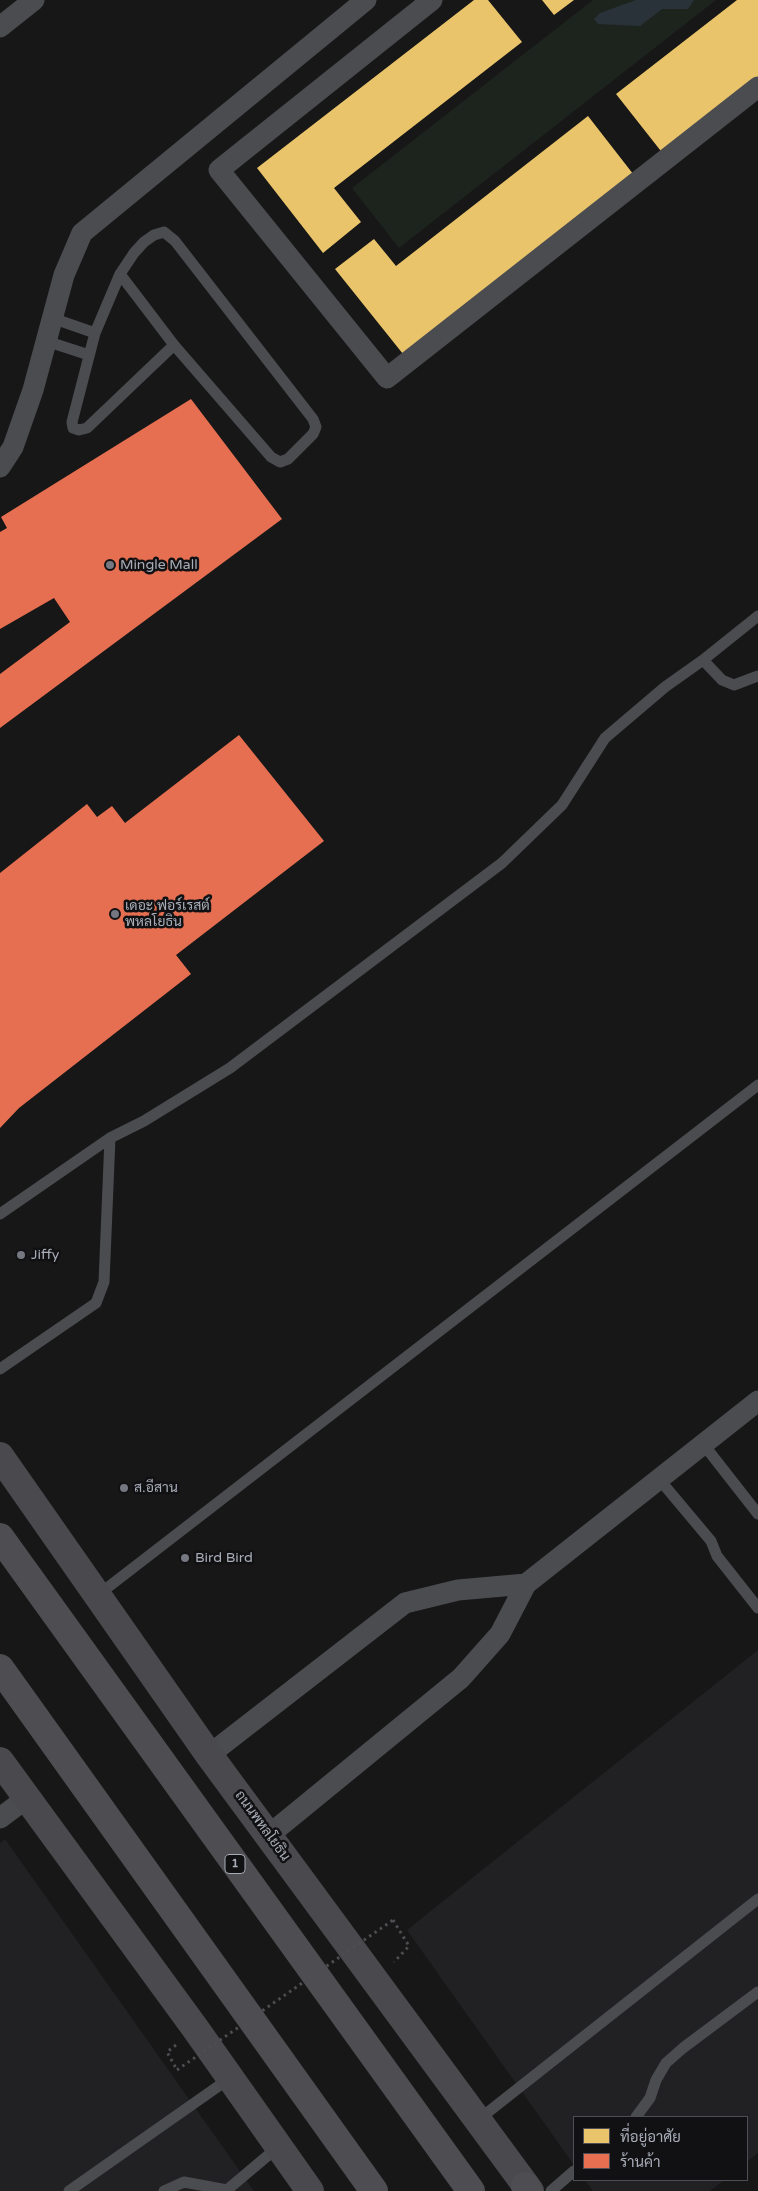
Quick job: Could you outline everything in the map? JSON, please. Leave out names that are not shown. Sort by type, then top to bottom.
[{"type":"highway","name":"1","points":[[0,1537],[471,2191]]},
{"type":"highway","points":[[0,1668],[374,2191]]},
{"type":"main road","name":"ถนนพหลโยธิน","points":[[0,1456],[209,1755],[528,2189]]},
{"type":"main road","points":[[0,1761],[28,1797],[310,2191]]},
{"type":"street","points":[[0,27],[34,0]]},
{"type":"street","points":[[0,467],[13,447],[33,390],[64,275],[82,233],[366,0]]},
{"type":"street","points":[[432,0],[219,170],[386,378],[758,86]]},
{"type":"street","points":[[269,1835],[461,1678],[500,1634],[526,1584],[758,1401]]},
{"type":"street","points":[[209,1755],[405,1603],[458,1590],[526,1584]]},
{"type":"street","points":[[0,1818],[28,1797]]},
{"type":"lane","points":[[120,274],[174,345],[271,456],[280,462],[288,459],[314,434],[316,427],[313,419],[175,241],[164,232],[154,235],[134,253],[120,274],[95,332],[72,422],[73,428],[79,430],[87,428],[174,345]]},
{"type":"lane","points":[[52,318],[95,332]]},
{"type":"lane","points":[[46,341],[89,355]]},
{"type":"lane","points":[[0,1214],[110,1138],[144,1122],[230,1068],[502,863],[562,805],[605,738],[665,687],[703,660],[758,616]]},
{"type":"lane","points":[[703,660],[722,680],[734,685],[758,676]]},
{"type":"lane","points":[[98,1595],[758,1085]]},
{"type":"lane","points":[[0,1369],[96,1303],[104,1282],[110,1138]]},
{"type":"lane","points":[[704,1445],[758,1514]]},
{"type":"lane","points":[[659,1479],[711,1541],[717,1556],[758,1608]]},
{"type":"lane","points":[[478,2120],[758,1899]]},
{"type":"lane","points":[[637,2116],[650,2098],[656,2080],[666,2063],[758,1992]]},
{"type":"lane","points":[[69,2191],[230,2078]]},
{"type":"lane","points":[[164,2191],[184,2182],[227,2190],[278,2147]]},
{"type":"lane","points":[[552,2191],[573,2172]]},
{"type":"path","points":[[177,2070],[393,1920],[409,1946],[374,1982]]},
{"type":"shaded area","points":[[593,0],[716,0],[399,248],[352,188]]},
{"type":"shaded area","points":[[636,0],[694,0],[688,9],[662,9],[640,26],[598,24],[594,19],[600,13]]},
{"type":"shaded area","points":[[758,1650],[758,2153],[748,2161],[748,2116],[573,2116],[573,2164],[407,1930]]},
{"type":"shaded area","points":[[5,1839],[254,2191],[0,2191],[0,1843]]},
{"type":"shaded area","points":[[586,2181],[723,2181],[710,2191],[593,2191]]},
{"type":"building: ที่อยู่อาศัย","points":[[474,0],[488,0],[522,42],[334,188],[361,222],[323,253],[257,168]]},
{"type":"building: ที่อยู่อาศัย","points":[[542,0],[574,0],[554,15]]},
{"type":"building: ที่อยู่อาศัย","points":[[737,0],[758,0],[758,82],[664,155],[616,94]]},
{"type":"building: ที่อยู่อาศัย","points":[[588,116],[637,179],[407,359],[335,269],[374,239],[396,266]]},
{"type":"building: ร้านค้า","name":"Mingle Mall","points":[[191,399],[282,519],[0,728],[0,674],[70,622],[54,598],[0,629],[0,532],[7,528],[1,517]]},
{"type":"building: ร้านค้า","name":"เดอะ ฟอร์เรสต์ พหลโยธิน","points":[[239,735],[324,841],[176,955],[191,974],[19,1108],[0,1128],[0,873],[87,804],[97,817],[112,806],[125,823]]},
{"type":"place","name":"Mingle Mall","points":[[110,565]]},
{"type":"place","name":"เดอะ ฟอร์เรสต์ พหลโยธิน","points":[[115,914]]},
{"type":"place","name":"Jiffy","points":[[21,1255]]},
{"type":"place","name":"ส.อีสาน","points":[[124,1488]]},
{"type":"place","name":"Bird Bird","points":[[185,1558]]}]
